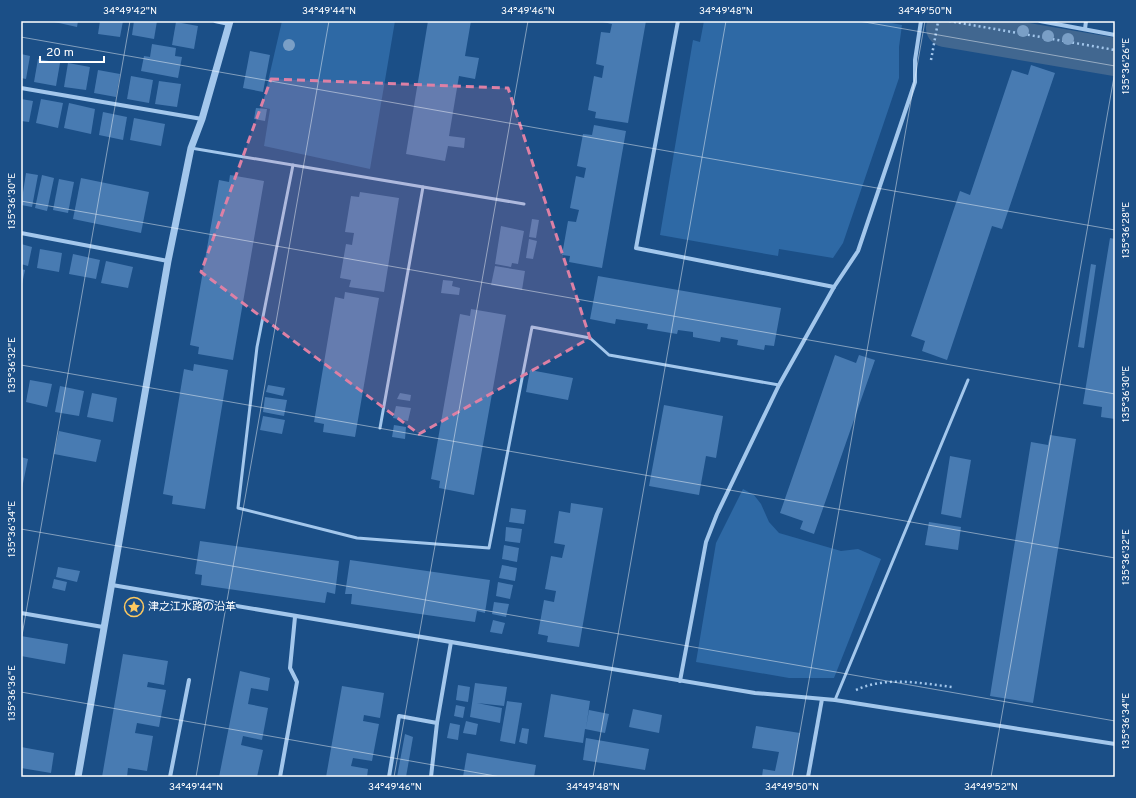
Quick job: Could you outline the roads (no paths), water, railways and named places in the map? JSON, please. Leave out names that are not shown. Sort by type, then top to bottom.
[{"type":"street","points":[[78,777],[168,261],[191,148],[202,119],[230,22],[215,21]]},
{"type":"street","points":[[678,21],[636,248],[834,287]]},
{"type":"street","points":[[680,681],[706,542],[779,385],[834,287],[858,251],[916,82],[915,60],[921,21]]},
{"type":"street","points":[[1040,21],[1115,35]]},
{"type":"street","points":[[1085,29],[1086,21]]},
{"type":"street","points":[[21,88],[202,119]]},
{"type":"street","points":[[21,233],[168,261]]},
{"type":"street","points":[[112,586],[755,693],[835,700],[1115,744]]},
{"type":"street","points":[[21,613],[104,627]]},
{"type":"street","points":[[280,777],[297,682],[290,668],[296,617]]},
{"type":"street","points":[[431,777],[437,723],[451,642]]},
{"type":"street","points":[[170,777],[189,680]]},
{"type":"street","points":[[808,777],[822,699]]},
{"type":"street","points":[[389,777],[399,716],[437,723]]},
{"type":"lane","points":[[191,148],[524,204]]},
{"type":"lane","points":[[293,165],[257,346],[238,508],[357,538],[489,548],[532,327],[590,338],[609,354],[779,385]]},
{"type":"lane","points":[[380,428],[424,187]]},
{"type":"lane","points":[[835,700],[968,380]]},
{"type":"waterway","points":[[945,28],[1115,57]]},
{"type":"place","name":"津之江水路の沿革","points":[[134,607]]}]
